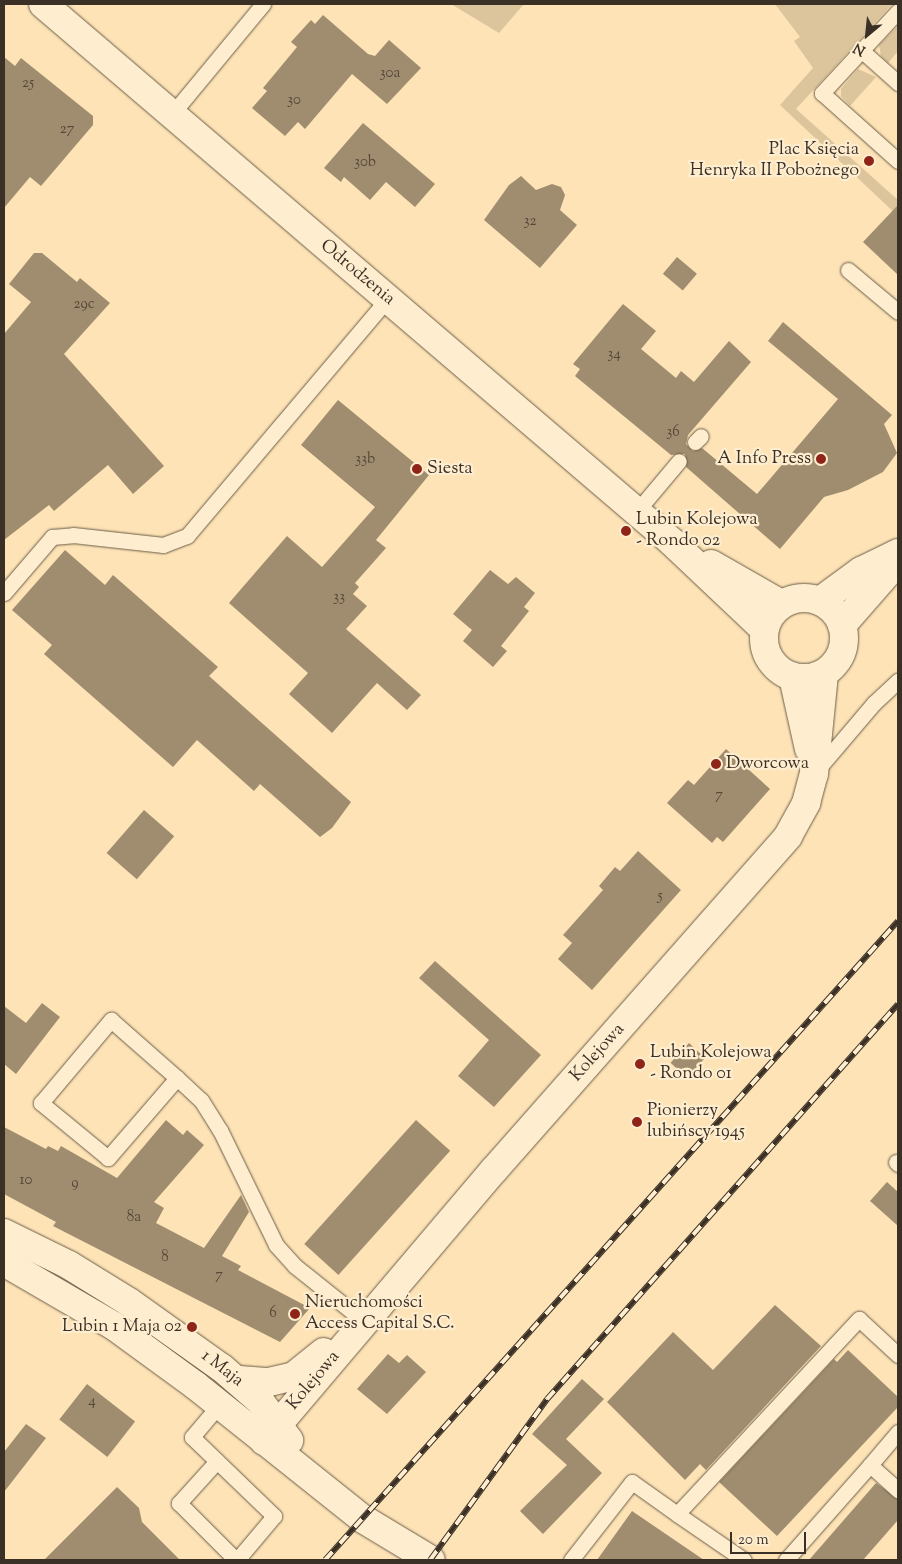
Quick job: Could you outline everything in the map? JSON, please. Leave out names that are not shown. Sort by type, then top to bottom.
[{"type":"street","name":"Odrodzenia","points":[[43,4],[672,542],[764,629]]},
{"type":"street","name":"Odrodzenia","points":[[672,542],[782,604]]},
{"type":"street","points":[[820,601],[861,571],[898,552]]},
{"type":"street","points":[[842,625],[898,561]]},
{"type":"street","points":[[807,598],[820,601],[829,606],[842,625],[842,652],[824,673],[804,679],[793,677],[769,658],[764,629],[782,604],[807,598]]},
{"type":"street","name":"Kolejowa","points":[[271,1433],[364,1321],[788,836],[806,803],[814,774],[824,673]]},
{"type":"street","name":"Kolejowa","points":[[793,677],[814,774]]},
{"type":"street","name":"1 Maja","points":[[4,1233],[69,1265],[129,1302],[239,1380],[271,1433],[332,1495],[374,1527],[431,1560]]},
{"type":"street","name":"1 Maja","points":[[4,1262],[114,1326],[219,1405],[271,1433]]},
{"type":"street","name":"Kolejowa","points":[[239,1380],[269,1382],[294,1376],[364,1321]]},
{"type":"lane","points":[[172,114],[263,4]]},
{"type":"lane","points":[[898,11],[822,93],[898,161]]},
{"type":"lane","points":[[861,50],[898,82]]},
{"type":"lane","points":[[848,270],[898,312]]},
{"type":"lane","points":[[4,593],[52,537],[73,535],[163,545],[187,536],[387,298]]},
{"type":"lane","points":[[637,512],[679,461]]},
{"type":"lane","points":[[814,774],[874,703],[898,681]]},
{"type":"lane","points":[[177,1078],[108,1158],[41,1103],[111,1020],[177,1078],[201,1100],[220,1130],[276,1245],[295,1266],[364,1321]]},
{"type":"lane","points":[[677,1514],[859,1319],[898,1355]]},
{"type":"lane","points":[[217,1461],[179,1503],[236,1560],[274,1516],[217,1461],[192,1437],[219,1405]]},
{"type":"lane","points":[[786,1560],[898,1432]]},
{"type":"lane","points":[[870,1465],[898,1490]]},
{"type":"lane","points":[[571,1560],[632,1482],[744,1560]]},
{"type":"shaded area","points":[[451,4],[524,4],[499,33]]},
{"type":"shaded area","points":[[775,4],[892,4],[796,109],[898,200],[898,216],[780,105],[813,68],[794,41],[800,37]]},
{"type":"shaded area","points":[[898,26],[898,51],[888,63],[881,56],[879,45]]},
{"type":"shaded area","points":[[858,69],[876,77],[850,106],[841,96],[841,89]]},
{"type":"building","points":[[323,15],[368,54],[375,56],[389,40],[421,68],[387,104],[352,74],[305,129],[298,122],[285,136],[252,108],[267,91],[263,88],[297,47],[291,42],[311,20],[315,24]]},
{"type":"building","points":[[4,57],[15,66],[21,58],[93,116],[93,125],[41,186],[30,177],[4,208]]},
{"type":"building","points":[[363,123],[435,184],[415,207],[386,182],[370,200],[344,177],[341,182],[324,168]]},
{"type":"building","points":[[521,176],[536,190],[552,184],[561,187],[565,195],[560,210],[577,225],[540,268],[484,220],[509,185]]},
{"type":"building","points":[[898,205],[898,275],[863,242]]},
{"type":"building","points":[[34,253],[42,253],[77,282],[80,278],[110,303],[64,354],[164,466],[133,494],[108,465],[54,511],[49,505],[4,540],[4,334],[31,302],[9,284]]},
{"type":"building","points":[[677,257],[697,274],[683,291],[663,274]]},
{"type":"building","points":[[623,304],[656,331],[641,349],[676,378],[681,371],[694,382],[729,341],[751,362],[688,435],[686,444],[693,451],[702,448],[757,494],[838,399],[768,341],[783,322],[892,415],[884,424],[897,453],[883,472],[848,490],[824,497],[780,549],[686,467],[685,454],[671,455],[575,376],[580,369],[573,364]]},
{"type":"building","points":[[338,400],[429,475],[376,540],[386,548],[355,583],[359,587],[353,594],[367,606],[346,629],[421,695],[407,710],[377,683],[332,733],[289,694],[308,673],[229,603],[287,536],[322,567],[375,507],[301,445]]},
{"type":"building","points":[[65,550],[105,585],[113,575],[218,667],[209,676],[351,802],[332,828],[320,837],[260,784],[254,791],[197,740],[173,767],[44,654],[52,645],[12,610]]},
{"type":"building","points":[[490,570],[508,584],[516,577],[535,593],[524,607],[529,611],[501,646],[507,651],[493,667],[463,641],[472,630],[453,614]]},
{"type":"building","points":[[726,749],[770,789],[723,842],[717,837],[712,843],[667,803],[688,780],[694,785]]},
{"type":"building","points":[[144,810],[174,836],[137,879],[107,853]]},
{"type":"building","points":[[638,851],[681,890],[592,990],[558,959],[572,943],[563,935],[603,890],[599,886],[615,867],[620,871]]},
{"type":"building","points":[[435,961],[541,1055],[494,1107],[458,1076],[489,1040],[419,978]]},
{"type":"building","points":[[42,1003],[60,1017],[16,1074],[4,1064],[4,1006],[26,1023]]},
{"type":"building","points":[[689,1043],[705,1058],[687,1078],[671,1063]]},
{"type":"building","points":[[166,1120],[183,1135],[187,1130],[204,1145],[154,1202],[164,1208],[156,1223],[204,1248],[241,1195],[249,1212],[222,1256],[241,1266],[238,1270],[310,1308],[280,1342],[53,1226],[56,1222],[4,1194],[4,1127],[46,1149],[48,1146],[58,1151],[61,1146],[117,1178]]},
{"type":"building","points":[[416,1120],[450,1151],[338,1275],[304,1244]]},
{"type":"building","points":[[887,1182],[898,1192],[898,1226],[870,1201]]},
{"type":"building","points":[[775,1305],[821,1346],[706,1470],[700,1464],[685,1480],[607,1402],[673,1332],[713,1370]]},
{"type":"building","points":[[848,1350],[898,1397],[898,1407],[777,1536],[719,1482],[834,1359],[837,1362]]},
{"type":"building","points":[[388,1354],[399,1363],[407,1355],[426,1372],[387,1414],[357,1389]]},
{"type":"building","points":[[582,1379],[604,1399],[566,1439],[602,1473],[543,1534],[520,1511],[567,1465],[532,1434]]},
{"type":"building","points":[[87,1384],[135,1422],[107,1457],[59,1419]]},
{"type":"building","points":[[26,1424],[46,1438],[4,1492],[4,1452]]},
{"type":"building","points":[[876,1483],[898,1499],[898,1520],[863,1560],[809,1560]]},
{"type":"building","points":[[117,1487],[139,1508],[142,1522],[180,1560],[44,1560]]},
{"type":"building","points":[[632,1511],[704,1560],[597,1560]]},
{"type":"railway","points":[[325,1560],[898,921]]},
{"type":"railway","points":[[430,1560],[547,1399],[898,1004]]},
{"type":"place","name":"Plac Księcia Henryka II Pobożnego","points":[[869,161]]},
{"type":"place","name":"A Info Press","points":[[821,459]]},
{"type":"place","name":"Siesta","points":[[417,469]]},
{"type":"place","name":"Lubin Kolejowa - Rondo 02","points":[[626,531]]},
{"type":"place","name":"Dworcowa","points":[[716,764]]},
{"type":"place","name":"Lubin Kolejowa - Rondo 01","points":[[640,1064]]},
{"type":"place","name":"Pionierzy lubińscy 1945","points":[[637,1122]]},
{"type":"place","name":"Nieruchomości Access Capital S.C.","points":[[295,1314]]},
{"type":"place","name":"Lubin 1 Maja 02","points":[[192,1327]]}]
